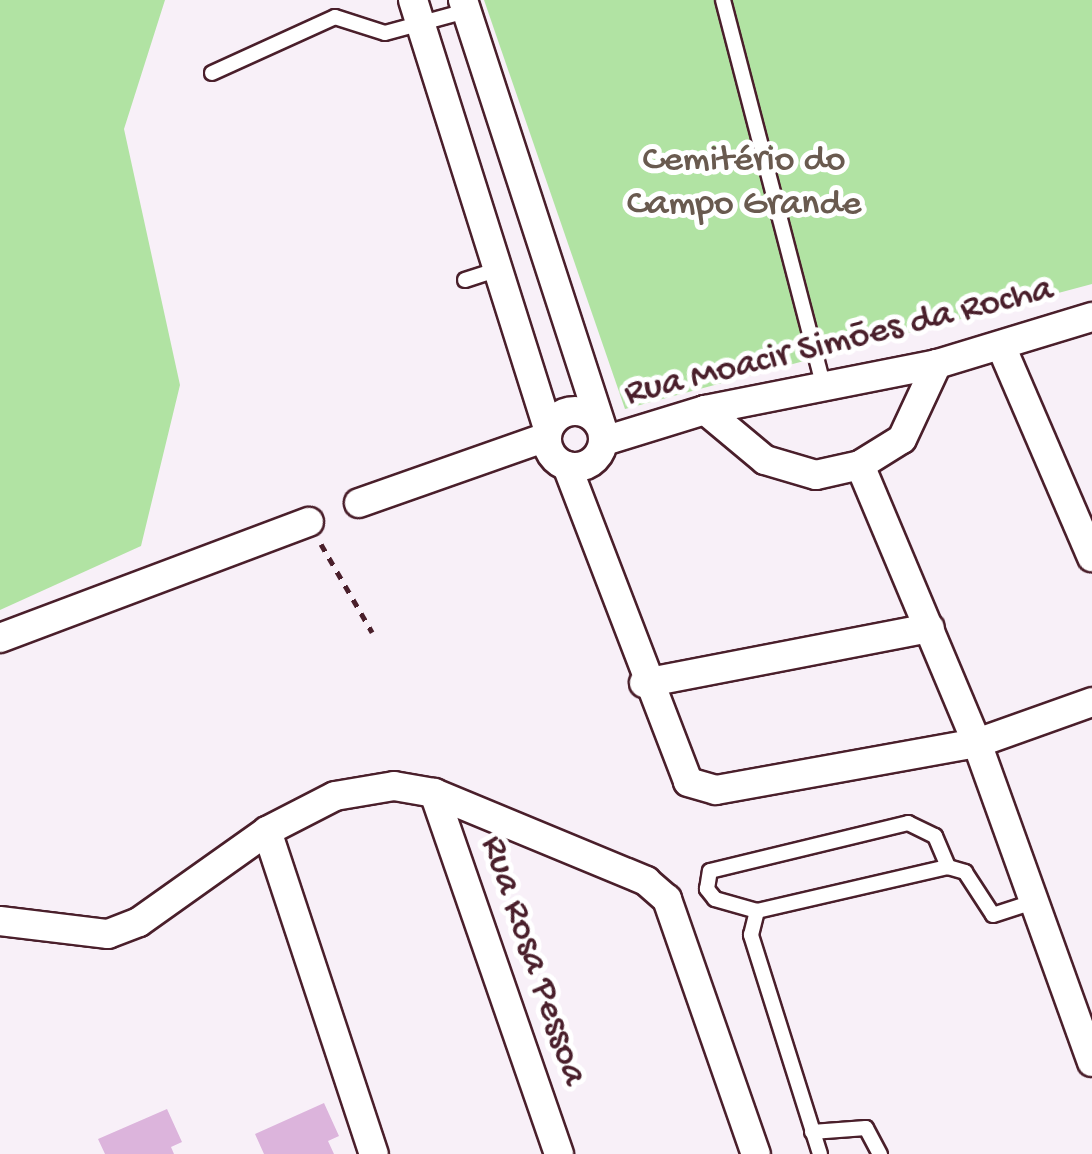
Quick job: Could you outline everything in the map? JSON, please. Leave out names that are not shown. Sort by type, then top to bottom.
[{"type":"street","points":[[464,6],[603,435],[591,462],[566,466]]},
{"type":"street","points":[[416,12],[547,433],[566,466],[681,774],[716,790],[977,743],[1092,702]]},
{"type":"street","name":"Rua Moacir Simões da Rocha","points":[[603,435],[823,384],[937,364],[1092,317]]},
{"type":"street","points":[[1001,346],[1092,557]]},
{"type":"street","points":[[706,410],[739,442],[794,473],[860,465],[902,439],[937,364]]},
{"type":"street","points":[[358,503],[547,433],[575,410],[603,435]]},
{"type":"street","points":[[860,465],[977,743],[1092,1062]]},
{"type":"street","points":[[0,638],[308,522]]},
{"type":"street","points":[[644,683],[930,628]]},
{"type":"street","points":[[0,921],[108,934],[138,922],[266,831],[369,788],[434,793],[646,881],[666,899],[756,1154]]},
{"type":"street","name":"Rua Rosa Pessoa","points":[[434,793],[559,1154]]},
{"type":"street","points":[[266,831],[374,1154]]},
{"type":"lane","points":[[723,0],[823,384]]},
{"type":"lane","points":[[212,73],[335,17],[384,33],[416,12],[464,6]]},
{"type":"lane","points":[[465,280],[495,270]]},
{"type":"lane","points":[[948,867],[935,836],[908,824],[710,870],[707,889],[715,900],[757,911],[948,867],[964,872],[993,914],[1034,902]]},
{"type":"lane","points":[[757,911],[751,935],[820,1154]]},
{"type":"lane","points":[[812,1132],[866,1128],[880,1154]]},
{"type":"path","points":[[308,522],[372,632]]},
{"type":"green space","points":[[0,0],[165,0],[124,129],[180,385],[141,546],[0,610]]},
{"type":"green space","name":"Cemitério do Campo Grande","points":[[484,0],[1092,0],[1092,284],[625,409]]},
{"type":"building","points":[[324,1103],[339,1136],[328,1141],[334,1154],[264,1154],[255,1134]]},
{"type":"building","points":[[167,1109],[182,1142],[171,1147],[174,1154],[105,1154],[98,1139]]}]
